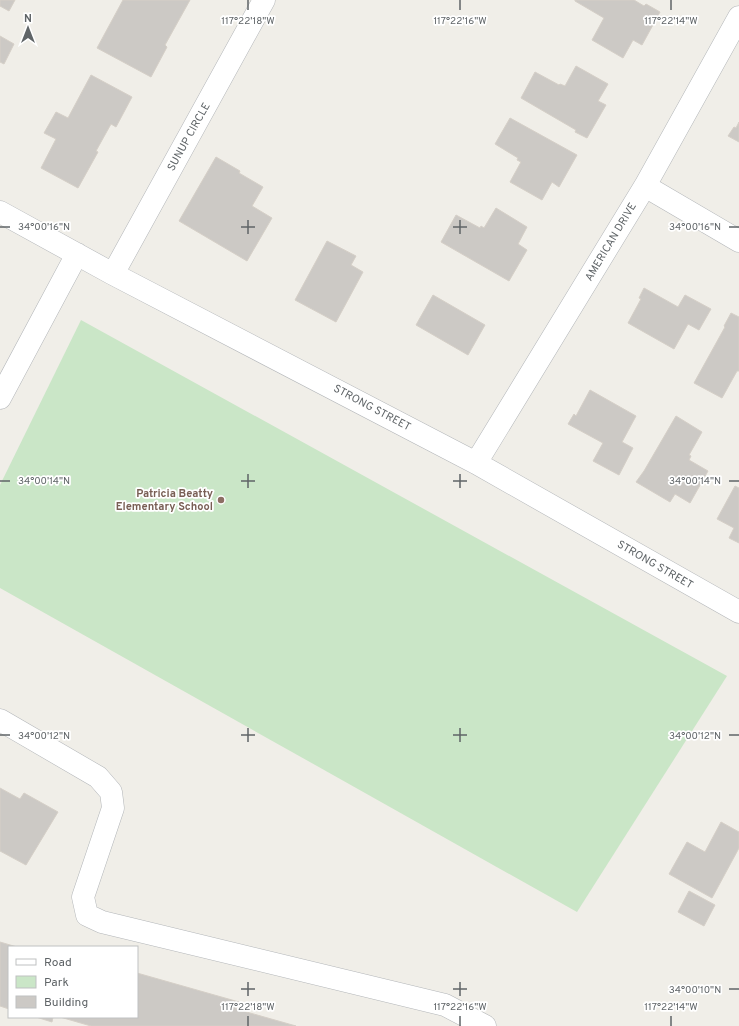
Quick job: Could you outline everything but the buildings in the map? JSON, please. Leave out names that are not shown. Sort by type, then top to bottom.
[{"type":"street","name":"SUNUP CIRCLE","points":[[113,274],[264,0]]},
{"type":"street","name":"AMERICAN DRIVE","points":[[476,463],[645,186],[739,18]]},
{"type":"street","points":[[645,186],[739,241]]},
{"type":"street","name":"STRONG STREET","points":[[0,212],[113,274],[476,463],[739,612]]},
{"type":"street","points":[[0,398],[77,254]]},
{"type":"street","points":[[0,720],[98,777],[111,792],[113,808],[83,897],[87,915],[102,922],[445,1005],[484,1026]]},
{"type":"green space","points":[[81,320],[727,676],[577,912],[0,588],[0,485]]},
{"type":"place","name":"Patricia Beatty Elementary School","points":[[221,500]]}]
